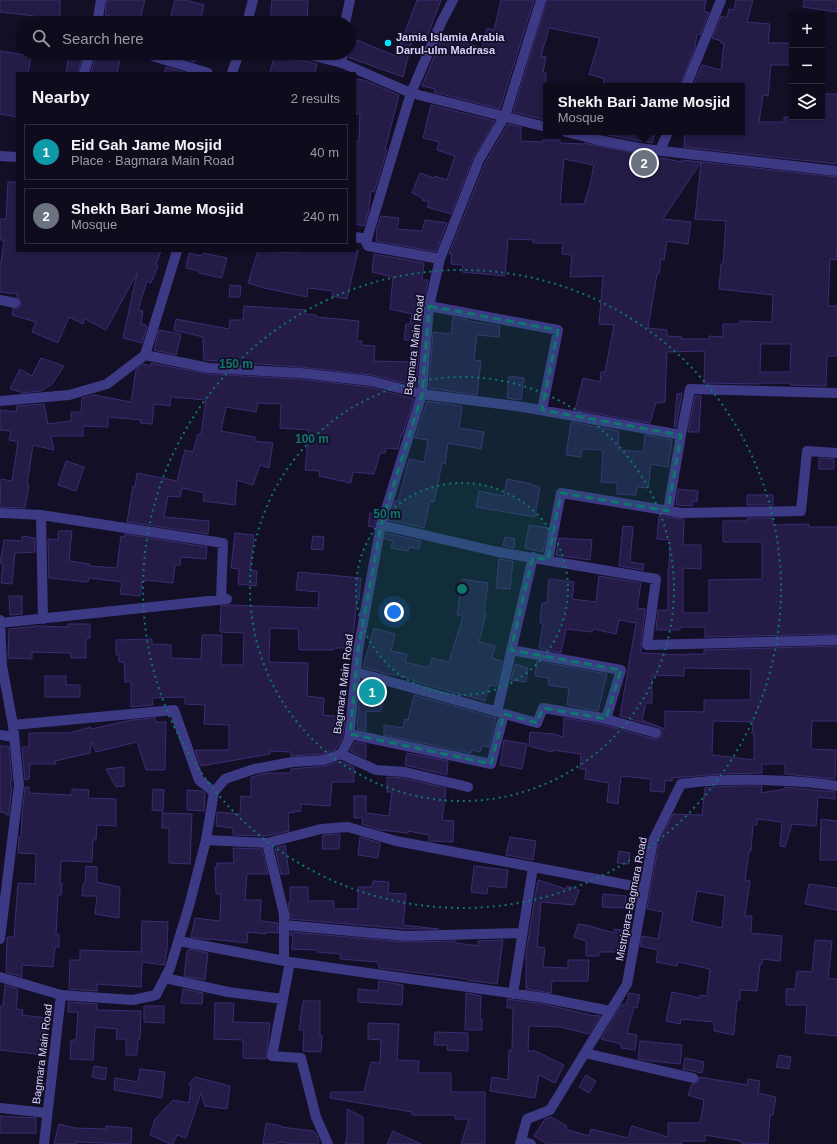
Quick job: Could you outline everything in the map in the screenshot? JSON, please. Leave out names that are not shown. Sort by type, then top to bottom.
[{"type":"street","points":[[98,16],[101,0]]},
{"type":"street","points":[[249,16],[253,0]]},
{"type":"street","points":[[347,16],[350,0]]},
{"type":"street","points":[[440,259],[366,245],[410,93],[441,23],[453,0]]},
{"type":"street","name":"Bagmara Main Road","points":[[341,754],[350,739],[358,650],[381,525],[422,394],[429,306],[440,259],[479,160],[505,116],[541,0]]},
{"type":"street","points":[[687,83],[721,0]]},
{"type":"street","points":[[84,72],[88,60]]},
{"type":"street","points":[[166,60],[205,72]]},
{"type":"street","points":[[232,72],[237,60]]},
{"type":"street","points":[[346,60],[410,93],[543,126]]},
{"type":"street","points":[[578,135],[645,149],[837,171]]},
{"type":"street","points":[[660,150],[667,135]]},
{"type":"street","points":[[0,156],[16,157]]},
{"type":"street","points":[[356,237],[367,239]]},
{"type":"street","points":[[0,402],[69,395],[107,384],[145,355],[177,252]]},
{"type":"street","points":[[0,300],[15,303]]},
{"type":"street","points":[[429,306],[558,330],[542,410]]},
{"type":"street","points":[[145,355],[210,368],[300,373],[371,381],[422,394],[542,410],[681,435]]},
{"type":"street","points":[[668,511],[690,389],[837,393]]},
{"type":"street","points":[[548,560],[561,493],[682,513],[801,511],[807,451],[837,452]]},
{"type":"street","points":[[0,513],[41,515],[223,543],[225,599],[0,623]]},
{"type":"street","points":[[41,515],[43,619]]},
{"type":"street","points":[[381,525],[498,552],[656,578],[647,645],[837,640]]},
{"type":"street","points":[[350,734],[491,764],[511,650],[533,557]]},
{"type":"street","points":[[0,620],[2,666],[13,725],[19,786],[0,938]]},
{"type":"street","points":[[511,650],[621,670],[606,719]]},
{"type":"street","points":[[356,672],[537,723],[543,708],[606,719],[656,733]]},
{"type":"street","points":[[13,725],[174,710],[199,780],[214,792],[225,779],[254,769],[292,762],[324,760],[341,754],[376,770],[405,772],[468,787]]},
{"type":"street","points":[[0,735],[14,737]]},
{"type":"street","name":"Mistripara-Bagmara Road","points":[[520,1143],[527,1119],[550,1110],[627,984],[653,842],[681,784],[709,780],[770,780],[823,783],[837,786]]},
{"type":"street","name":"Bagmara Main Road","points":[[44,1144],[61,995],[133,1000],[156,995],[170,968],[189,906],[206,840],[214,792]]},
{"type":"street","points":[[206,840],[267,843],[321,829],[348,827],[396,842],[644,888]]},
{"type":"street","points":[[267,843],[284,914],[287,962],[283,1000],[272,1056],[301,1058],[316,1117],[328,1144]]},
{"type":"street","points":[[513,994],[533,867]]},
{"type":"street","points":[[284,925],[406,936],[522,933]]},
{"type":"street","points":[[178,941],[287,962],[545,998],[610,1012]]},
{"type":"street","points":[[0,977],[61,995]]},
{"type":"street","points":[[165,978],[228,992],[283,1000]]},
{"type":"street","points":[[585,1053],[693,1078]]},
{"type":"street","points":[[0,1108],[47,1113]]},
{"type":"street","points":[[520,1143],[532,1144]]},
{"type":"highlighted area","points":[[429,306],[558,330],[542,410],[681,435],[668,511],[561,493],[548,560],[533,557],[511,650],[621,670],[606,719],[543,708],[537,723],[504,714],[491,764],[350,734],[358,650],[381,525],[422,394]]},
{"type":"building","points":[[0,0],[60,0],[60,16],[34,16],[0,12]]},
{"type":"building","points":[[107,0],[145,0],[141,16],[105,15]]},
{"type":"building","points":[[175,0],[186,0],[204,5],[202,16],[171,16]]},
{"type":"building","points":[[272,0],[308,0],[307,16],[271,16]]},
{"type":"building","points":[[417,0],[441,0],[428,35],[414,33],[403,77],[356,60],[356,40],[396,56]]},
{"type":"building","points":[[501,0],[534,0],[500,109],[434,92],[435,89],[422,86],[443,35],[482,48],[487,28],[494,30]]},
{"type":"building","points":[[547,0],[706,0],[704,11],[709,13],[700,35],[697,34],[695,47],[681,83],[603,83],[604,79],[589,74],[600,38],[549,28],[541,56],[546,57],[543,72],[546,73],[546,83],[543,83],[543,119],[513,112]]},
{"type":"building","points":[[736,0],[753,0],[747,22],[770,24],[768,43],[789,43],[789,65],[771,65],[768,96],[763,95],[759,122],[784,122],[784,117],[789,117],[789,120],[825,120],[825,94],[837,94],[837,164],[684,147],[685,135],[745,135],[745,83],[694,83],[702,65],[721,70],[724,43],[712,38],[721,16],[727,18],[729,9],[734,10]]},
{"type":"building","points":[[804,0],[837,0],[837,12],[803,7]]},
{"type":"building","points":[[0,51],[16,54],[16,60],[30,60],[28,72],[16,72],[16,117],[0,114]]},
{"type":"building","points":[[68,60],[81,60],[78,72],[66,72]]},
{"type":"building","points":[[94,60],[120,60],[117,72],[91,72]]},
{"type":"building","points":[[273,60],[303,60],[317,64],[315,72],[270,72]]},
{"type":"building","points":[[166,67],[183,72],[164,72]]},
{"type":"building","points":[[356,79],[364,80],[399,95],[385,149],[387,150],[374,192],[371,191],[368,214],[364,226],[356,224],[356,141],[359,141],[360,114],[356,114]]},
{"type":"building","points":[[431,105],[495,121],[473,158],[451,214],[427,207],[429,202],[422,200],[423,198],[412,193],[420,173],[434,178],[435,176],[447,180],[455,156],[437,150],[439,142],[423,138]]},
{"type":"building","points":[[508,124],[521,127],[521,141],[543,142],[543,140],[560,140],[560,143],[584,143],[682,162],[682,160],[701,162],[837,177],[837,249],[836,260],[830,259],[828,306],[837,306],[837,356],[827,356],[826,386],[790,385],[790,383],[704,383],[705,351],[667,352],[665,402],[656,403],[650,423],[575,410],[583,378],[600,382],[601,372],[605,372],[614,325],[599,324],[603,276],[570,277],[572,255],[562,254],[563,243],[533,243],[534,240],[508,239],[505,276],[462,272],[463,265],[451,264],[452,254],[449,254],[485,163]],"holes":[[[564,159],[594,165],[584,204],[560,204]],[[701,162],[695,219],[726,221],[723,264],[721,264],[719,289],[773,295],[772,322],[740,321],[740,324],[723,324],[723,337],[709,336],[709,339],[681,339],[682,337],[667,336],[667,330],[648,328],[657,274],[659,274],[661,259],[664,260],[667,241],[688,244],[691,222],[663,219]],[[761,344],[791,344],[790,372],[760,372]]]},
{"type":"building","points":[[609,135],[654,135],[652,143]]},
{"type":"building","points":[[8,182],[16,182],[16,252],[161,252],[156,265],[158,266],[151,283],[147,281],[138,310],[143,311],[141,324],[146,325],[147,327],[142,343],[123,338],[137,273],[106,330],[85,319],[83,324],[69,317],[58,343],[32,332],[36,322],[12,315],[13,309],[20,307],[21,301],[17,297],[17,294],[0,292],[0,263],[4,240],[0,240],[0,219],[6,219]]},
{"type":"building","points":[[381,216],[399,218],[397,229],[422,231],[425,220],[447,223],[436,252],[376,241],[377,228]]},
{"type":"building","points":[[358,251],[347,299],[332,296],[333,291],[308,288],[307,297],[248,283],[258,252],[298,253]]},
{"type":"building","points":[[189,253],[202,256],[203,253],[227,258],[222,278],[199,273],[199,271],[186,268]]},
{"type":"building","points":[[374,254],[424,263],[422,280],[428,280],[423,305],[416,386],[372,375],[300,367],[204,360],[203,337],[174,330],[176,319],[229,329],[230,320],[243,320],[244,306],[306,310],[305,314],[316,315],[316,317],[359,321],[357,341],[362,341],[362,345],[375,346],[374,361],[410,362],[412,340],[404,340],[406,324],[410,324],[412,314],[390,309],[393,277],[372,272]]},
{"type":"building","points":[[230,285],[241,286],[240,297],[229,297]]},
{"type":"building","points":[[453,317],[500,326],[499,337],[477,335],[474,360],[481,361],[477,395],[429,388],[433,332],[451,334]]},
{"type":"building","points":[[159,330],[181,334],[176,355],[154,350]]},
{"type":"building","points":[[41,358],[64,366],[52,384],[41,391],[21,393],[10,389],[20,369],[32,376]]},
{"type":"building","points":[[151,363],[209,374],[299,379],[370,387],[414,399],[402,436],[401,435],[398,449],[386,448],[385,453],[380,453],[374,474],[353,472],[351,483],[319,476],[320,471],[305,470],[309,430],[280,428],[281,404],[258,403],[256,412],[226,407],[221,431],[255,437],[255,441],[273,443],[269,468],[260,465],[253,485],[237,480],[235,505],[203,501],[204,493],[182,488],[180,497],[168,496],[164,517],[209,521],[208,534],[127,522],[133,486],[135,487],[137,473],[177,481],[185,450],[193,452],[198,434],[201,434],[206,400],[171,397],[170,406],[154,404],[152,424],[140,423],[141,420],[108,417],[108,427],[83,426],[83,436],[51,436],[54,450],[33,445],[25,508],[0,507],[1,479],[12,481],[18,442],[9,440],[11,431],[0,430],[0,410],[16,412],[17,406],[44,404],[48,424],[71,421],[71,412],[81,412],[82,398],[94,395],[131,402],[136,370],[143,364],[151,366]]},
{"type":"building","points":[[509,376],[524,378],[521,400],[507,398]]},
{"type":"building","points":[[682,393],[676,427],[674,427],[677,394]]},
{"type":"building","points":[[695,396],[701,396],[699,432],[688,432]]},
{"type":"building","points":[[427,401],[462,406],[459,428],[484,432],[481,449],[448,443],[445,464],[442,463],[434,502],[430,501],[424,528],[389,520],[395,501],[398,501],[409,459],[424,462],[428,440],[415,438]]},
{"type":"building","points":[[571,422],[619,431],[618,450],[643,452],[645,435],[672,440],[668,467],[651,464],[648,488],[637,487],[636,495],[617,494],[617,483],[601,482],[603,450],[582,449],[581,457],[566,455]]},
{"type":"building","points":[[819,458],[834,459],[834,469],[819,469]]},
{"type":"building","points":[[66,461],[84,467],[76,491],[58,485]]},
{"type":"building","points":[[507,479],[540,487],[535,517],[476,507],[479,491],[504,496]]},
{"type":"building","points":[[678,489],[698,491],[697,502],[692,501],[692,506],[676,505]]},
{"type":"building","points":[[747,495],[773,495],[773,505],[747,505]]},
{"type":"building","points":[[370,513],[378,514],[374,527],[368,526]]},
{"type":"building","points":[[659,516],[684,519],[683,545],[701,545],[701,569],[683,568],[683,613],[709,613],[709,580],[762,579],[762,542],[723,542],[723,521],[747,521],[747,518],[773,518],[773,525],[809,524],[809,527],[837,527],[837,634],[705,637],[705,627],[680,627],[680,630],[656,630],[658,610],[668,610],[670,540],[657,539]]},
{"type":"building","points":[[529,525],[548,528],[543,552],[525,548]]},
{"type":"building","points":[[623,526],[633,527],[630,562],[644,564],[643,570],[619,566]]},
{"type":"building","points":[[58,531],[72,531],[69,561],[90,564],[90,566],[117,568],[121,536],[124,537],[125,534],[207,547],[206,559],[181,557],[180,565],[175,565],[173,583],[145,580],[145,582],[142,581],[140,596],[120,594],[122,582],[89,578],[88,582],[49,578],[48,539],[58,540]]},
{"type":"building","points":[[235,533],[254,535],[250,570],[257,571],[256,586],[238,584],[239,569],[231,568]]},
{"type":"building","points":[[386,533],[421,541],[419,549],[409,547],[408,551],[391,548],[393,541],[385,539]]},
{"type":"building","points":[[22,536],[35,538],[35,552],[15,553],[12,584],[1,583],[3,564],[0,563],[4,540],[22,541]]},
{"type":"building","points":[[313,536],[324,537],[323,550],[311,549]]},
{"type":"building","points":[[505,537],[515,539],[514,548],[503,546]]},
{"type":"building","points":[[559,538],[592,540],[590,560],[556,555]]},
{"type":"building","points":[[499,559],[513,561],[510,589],[496,588]]},
{"type":"building","points":[[298,572],[361,578],[352,648],[334,648],[334,650],[299,650],[298,629],[270,628],[269,662],[308,663],[307,696],[324,698],[323,715],[345,717],[343,737],[336,749],[323,754],[291,756],[291,752],[270,751],[270,754],[201,766],[195,750],[229,750],[229,725],[204,724],[205,705],[185,704],[185,697],[152,698],[153,705],[131,707],[131,682],[125,682],[124,662],[119,662],[119,655],[116,655],[116,640],[152,639],[152,644],[171,645],[171,658],[201,659],[202,635],[222,635],[221,665],[243,665],[244,633],[220,632],[221,606],[318,608],[319,592],[296,590]]},
{"type":"building","points":[[599,576],[641,583],[637,608],[645,609],[641,653],[687,655],[704,654],[704,650],[837,646],[837,721],[812,721],[811,749],[836,750],[835,779],[785,774],[785,764],[762,764],[762,773],[721,774],[672,778],[672,781],[665,780],[664,792],[650,791],[651,779],[621,776],[618,804],[607,802],[609,783],[585,779],[586,769],[580,769],[581,754],[553,750],[552,752],[529,746],[530,732],[554,734],[563,737],[564,718],[601,724],[654,739],[658,739],[662,735],[662,731],[658,727],[620,716],[636,623],[619,620],[616,634],[593,629],[592,632],[566,629],[561,653],[539,648],[543,623],[540,623],[542,603],[547,603],[549,579],[574,582],[572,599],[596,602]],"holes":[[[684,668],[751,669],[750,700],[704,700],[704,712],[665,711],[665,729],[642,720],[646,703],[652,703],[652,675],[684,676]],[[713,721],[753,722],[752,734],[754,734],[754,760],[712,755]]]},
{"type":"building","points":[[462,579],[488,583],[484,614],[486,614],[479,642],[495,646],[492,658],[502,661],[496,686],[489,685],[485,701],[413,681],[414,679],[390,675],[363,667],[374,628],[395,634],[391,651],[407,654],[405,662],[429,668],[432,658],[449,662],[463,616],[457,615]]},
{"type":"building","points":[[9,596],[22,596],[22,614],[10,615]]},
{"type":"building","points":[[68,624],[90,624],[90,638],[86,639],[86,658],[71,658],[71,653],[32,652],[32,659],[8,658],[9,629],[38,626],[68,627]]},
{"type":"building","points":[[537,661],[607,674],[598,711],[567,705],[569,688],[548,685],[549,678],[535,676]]},
{"type":"building","points":[[515,664],[528,668],[526,682],[511,680]]},
{"type":"building","points":[[45,676],[66,676],[66,685],[80,685],[80,697],[45,697]]},
{"type":"building","points":[[361,680],[387,687],[381,711],[366,712],[366,731],[357,729]]},
{"type":"building","points":[[414,695],[496,718],[489,747],[482,746],[480,752],[472,750],[471,753],[384,735],[384,725],[403,728],[405,719],[408,720]]},
{"type":"building","points":[[155,718],[156,722],[166,722],[165,770],[146,770],[137,742],[96,752],[91,742],[90,753],[55,761],[56,764],[30,764],[29,779],[25,780],[22,747],[29,747],[29,733],[69,733],[91,727],[91,729],[132,720]]},
{"type":"building","points":[[504,740],[527,744],[522,769],[500,765]]},
{"type":"building","points":[[355,742],[366,744],[366,758],[350,751]]},
{"type":"building","points":[[0,746],[9,746],[12,782],[10,782],[12,786],[9,815],[0,812]]},
{"type":"building","points":[[407,753],[448,761],[447,775],[405,765]]},
{"type":"building","points":[[341,761],[354,767],[354,782],[332,782],[330,806],[301,804],[301,811],[288,813],[289,831],[266,836],[233,835],[233,828],[216,826],[217,812],[240,814],[241,796],[251,797],[251,777],[267,773],[291,773],[291,769],[325,766]]},
{"type":"building","points":[[124,767],[124,786],[116,787],[106,769]]},
{"type":"building","points":[[387,777],[404,778],[446,788],[442,820],[454,821],[453,842],[429,841],[429,835],[408,831],[408,833],[381,830],[362,824],[363,818],[354,818],[354,796],[366,796],[366,813],[389,816],[392,792],[387,792]]},
{"type":"building","points":[[762,786],[761,793],[785,789],[785,787],[835,792],[835,799],[818,797],[816,826],[792,824],[785,847],[780,846],[782,822],[757,819],[757,825],[753,825],[751,851],[749,851],[745,880],[750,881],[745,916],[752,916],[751,933],[782,936],[780,961],[762,959],[762,964],[760,964],[757,991],[740,990],[740,1000],[737,1000],[734,1035],[714,1031],[714,1022],[681,1019],[680,1024],[666,1021],[672,992],[700,998],[700,995],[707,996],[710,969],[678,962],[677,966],[656,962],[658,950],[640,946],[642,936],[658,939],[663,912],[647,909],[659,843],[661,843],[662,837],[673,814],[702,815],[705,788]],"holes":[[[697,891],[725,896],[722,928],[692,921]]]},
{"type":"building","points":[[25,787],[29,787],[29,793],[72,795],[72,789],[89,790],[88,798],[116,799],[116,826],[97,825],[96,840],[93,840],[92,862],[61,861],[60,883],[62,883],[61,895],[58,895],[56,934],[59,934],[59,947],[55,947],[53,967],[22,965],[22,977],[6,972],[7,937],[14,937],[18,883],[35,884],[36,854],[18,853],[19,837],[21,837]]},
{"type":"building","points":[[153,789],[164,790],[163,811],[152,810]]},
{"type":"building","points":[[187,790],[202,791],[205,793],[204,811],[187,810]]},
{"type":"building","points":[[162,813],[192,814],[190,864],[169,863],[169,828],[162,828]]},
{"type":"building","points":[[821,819],[837,821],[837,860],[820,860]]},
{"type":"building","points":[[340,834],[339,849],[322,849],[323,835]]},
{"type":"building","points":[[360,837],[380,843],[378,858],[358,855]]},
{"type":"building","points":[[510,837],[536,841],[533,860],[506,855]]},
{"type":"building","points":[[285,845],[289,874],[281,874],[275,848]]},
{"type":"building","points":[[233,848],[262,849],[268,874],[247,874],[245,900],[261,900],[260,921],[278,923],[278,933],[266,932],[266,934],[248,932],[247,943],[191,937],[195,918],[220,921],[221,894],[216,894],[215,867],[217,867],[217,863],[234,863]]},
{"type":"building","points":[[619,851],[630,853],[629,864],[617,863]]},
{"type":"building","points":[[86,866],[97,867],[97,882],[120,887],[119,918],[95,914],[97,896],[82,896],[83,884],[85,884]]},
{"type":"building","points":[[474,866],[508,870],[506,888],[488,886],[487,894],[471,892]]},
{"type":"building","points":[[538,880],[566,889],[567,886],[579,890],[574,905],[541,902],[537,947],[545,948],[543,967],[568,968],[568,960],[589,960],[588,981],[552,981],[551,993],[526,989],[526,953]]},
{"type":"building","points":[[373,881],[389,882],[388,893],[406,894],[403,925],[439,929],[406,929],[290,919],[288,903],[290,903],[290,887],[308,887],[308,901],[334,901],[334,909],[358,909],[358,887],[372,887]]},
{"type":"building","points":[[809,884],[837,888],[837,910],[805,904]]},
{"type":"building","points":[[632,892],[637,893],[635,906],[631,906]]},
{"type":"building","points":[[603,894],[626,896],[625,908],[602,907]]},
{"type":"building","points":[[142,921],[168,922],[167,949],[164,965],[142,962],[141,987],[97,984],[97,991],[69,989],[70,960],[80,960],[80,950],[141,952]]},
{"type":"building","points":[[578,924],[614,933],[614,929],[630,931],[628,944],[623,943],[623,952],[599,952],[599,956],[586,956],[586,941],[574,937]]},
{"type":"building","points":[[290,932],[406,942],[456,941],[456,943],[478,946],[478,941],[503,940],[497,984],[379,968],[378,962],[340,959],[341,954],[317,952],[317,950],[292,949],[293,935],[290,935]]},
{"type":"building","points":[[815,940],[832,941],[828,979],[837,979],[837,1036],[805,1033],[807,1005],[786,1005],[786,989],[795,989],[797,971],[812,972]]},
{"type":"building","points":[[189,949],[208,953],[205,980],[184,976],[187,952]]},
{"type":"building","points":[[379,981],[403,985],[402,1005],[358,1002],[358,989],[378,991]]},
{"type":"building","points":[[5,985],[18,989],[16,1009],[23,1010],[22,1015],[47,1018],[44,1055],[0,1050],[0,1006],[3,1006]]},
{"type":"building","points":[[183,989],[203,993],[202,1004],[181,1003]]},
{"type":"building","points":[[466,993],[481,996],[480,1019],[482,1019],[482,1030],[465,1030]]},
{"type":"building","points":[[629,993],[640,995],[637,1008],[634,1007],[627,1033],[637,1035],[635,1050],[621,1048],[621,1044],[601,1039],[622,1004],[626,1005]]},
{"type":"building","points":[[507,999],[544,1004],[600,1016],[589,1034],[560,1027],[529,1026],[528,1051],[535,1051],[564,1065],[555,1083],[539,1075],[535,1098],[490,1091],[492,1077],[508,1080],[509,1050],[512,1050],[513,1008],[507,1008]]},
{"type":"building","points":[[303,1001],[320,1001],[320,1036],[322,1036],[321,1052],[303,1051],[304,1030],[299,1030]]},
{"type":"building","points":[[68,1002],[97,1004],[97,1010],[141,1011],[140,1039],[138,1039],[137,1055],[126,1055],[126,1039],[116,1039],[117,1029],[95,1027],[93,1060],[70,1059],[71,1040],[76,1040],[78,1012],[68,1012]]},
{"type":"building","points":[[215,1003],[234,1003],[233,1022],[270,1023],[266,1059],[243,1058],[243,1040],[214,1039]]},
{"type":"building","points":[[144,1006],[164,1006],[164,1023],[144,1022]]},
{"type":"building","points":[[368,1023],[399,1024],[397,1060],[419,1061],[418,1073],[451,1073],[451,1092],[485,1092],[485,1144],[461,1144],[469,1119],[455,1119],[455,1115],[412,1115],[412,1112],[330,1098],[331,1092],[364,1092],[371,1062],[380,1063],[381,1040],[368,1039]]},
{"type":"building","points":[[435,1032],[468,1033],[468,1051],[447,1050],[448,1045],[434,1045]]},
{"type":"building","points":[[640,1041],[682,1045],[680,1064],[638,1059]]},
{"type":"building","points":[[779,1055],[791,1057],[789,1069],[776,1067]]},
{"type":"building","points":[[685,1058],[704,1062],[702,1073],[683,1069]]},
{"type":"building","points":[[94,1066],[107,1068],[105,1080],[92,1077]]},
{"type":"building","points":[[140,1069],[165,1072],[162,1098],[114,1090],[115,1078],[138,1082]]},
{"type":"building","points":[[586,1075],[596,1081],[589,1093],[579,1087]]},
{"type":"building","points":[[195,1077],[230,1086],[227,1109],[205,1106],[201,1093],[186,1138],[177,1135],[173,1144],[170,1144],[150,1135],[155,1119],[173,1100],[189,1103],[191,1086],[189,1084]]},
{"type":"building","points":[[699,1077],[747,1085],[748,1079],[760,1081],[758,1093],[776,1097],[773,1115],[770,1115],[768,1144],[741,1143],[741,1141],[705,1135],[705,1141],[682,1141],[682,1144],[547,1144],[534,1136],[545,1119],[551,1117],[567,1126],[565,1129],[589,1136],[591,1129],[628,1138],[632,1126],[668,1137],[668,1123],[700,1123],[704,1100],[688,1095],[692,1084],[697,1083]]},
{"type":"building","points":[[347,1109],[363,1117],[363,1144],[345,1144],[347,1136]]},
{"type":"building","points":[[0,1116],[36,1118],[36,1133],[0,1133]]},
{"type":"building","points":[[266,1123],[281,1127],[313,1131],[319,1140],[318,1144],[278,1142],[278,1144],[263,1144]]},
{"type":"building","points":[[59,1124],[75,1128],[106,1129],[106,1126],[132,1128],[131,1144],[76,1142],[76,1144],[54,1144]]},
{"type":"building","points":[[393,1131],[421,1144],[387,1144]]},
{"type":"place","name":"Jamia Islamia Arabia Darul-ulm Madrasa","points":[[388,43]]},
{"type":"place","name":"Shekh Bari Jame Mosjid","points":[[644,163]]},
{"type":"place","name":"Eid Gah Jame Mosjid","points":[[372,692]]}]
